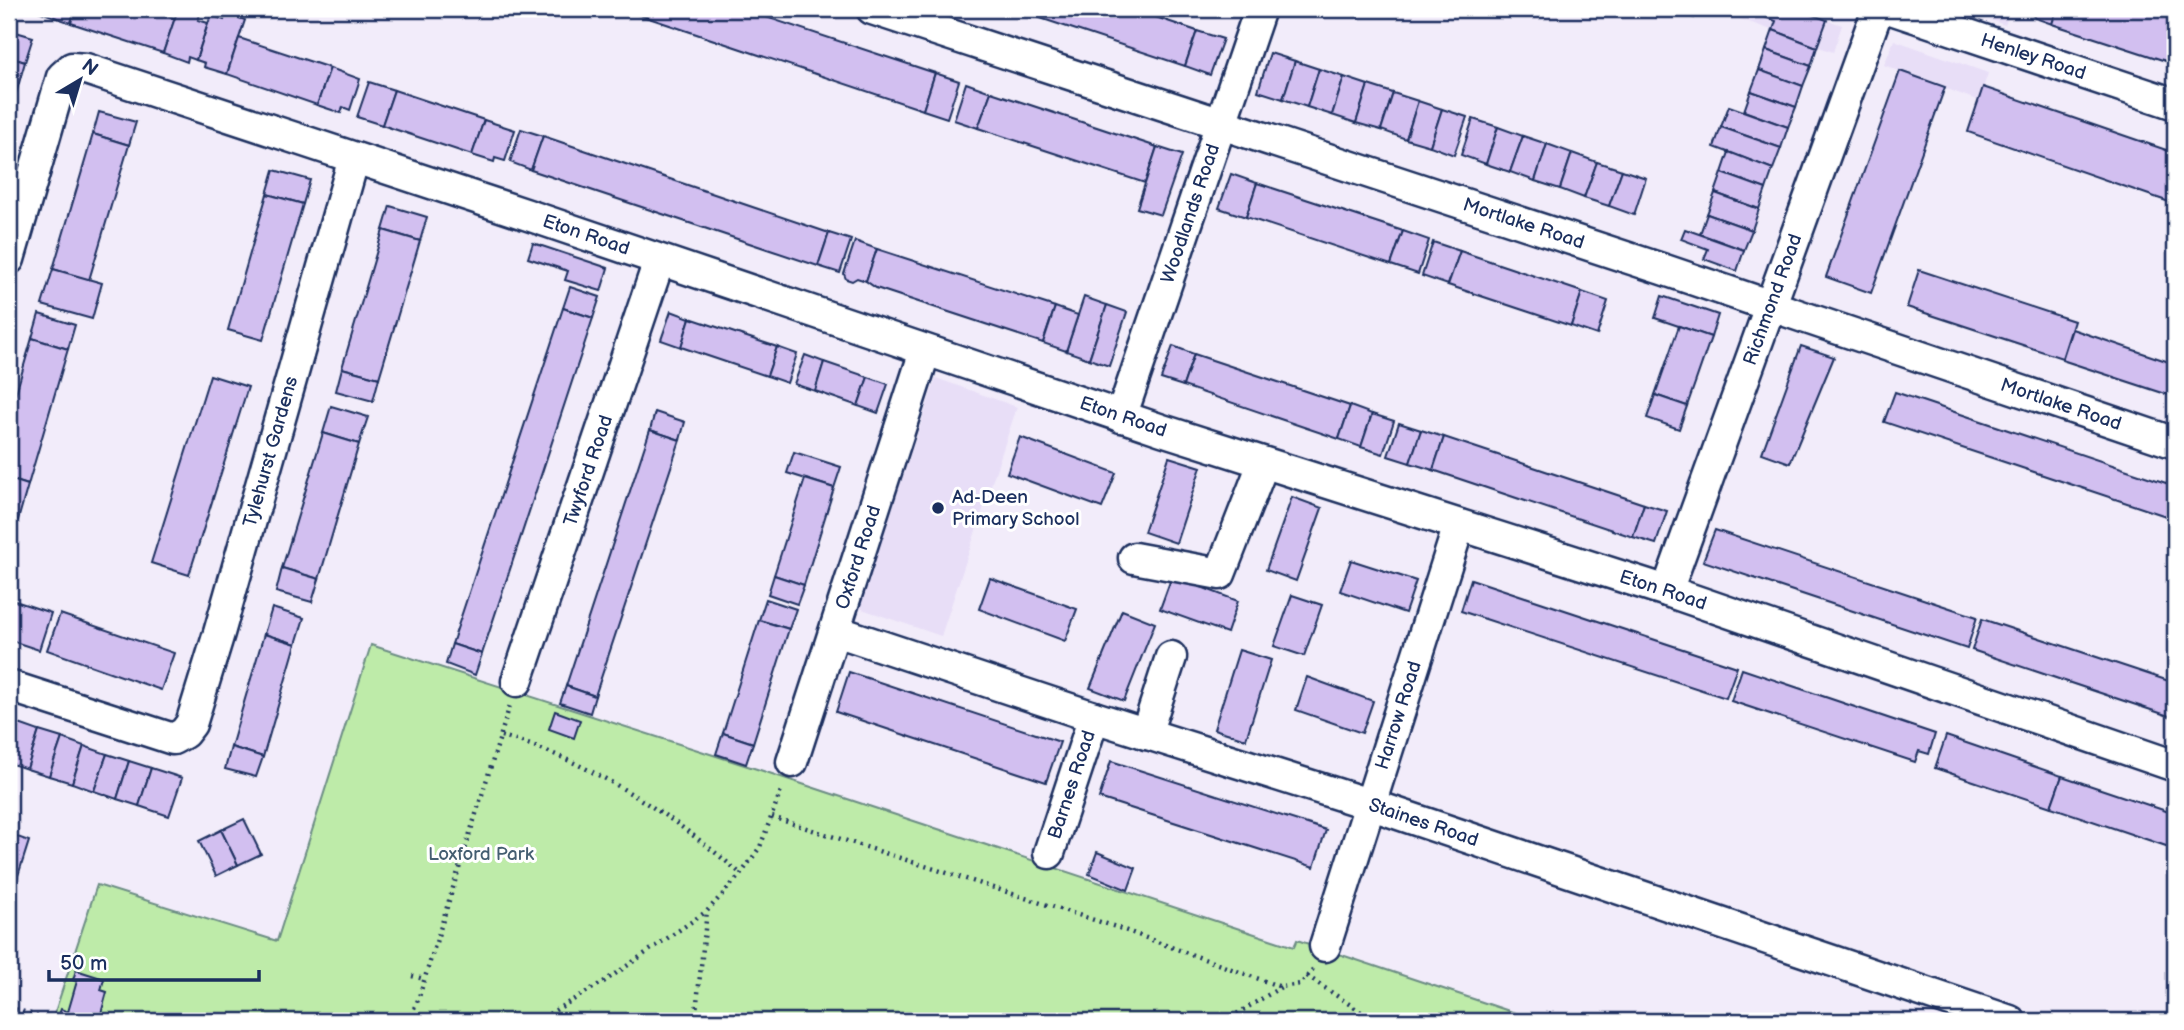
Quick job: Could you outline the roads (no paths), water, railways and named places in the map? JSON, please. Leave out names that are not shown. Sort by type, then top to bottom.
[{"type":"street","name":"Mortlake Road","points":[[872,9],[1771,306],[2175,443]]},
{"type":"street","name":"Woodlands Road","points":[[1121,417],[1260,9]]},
{"type":"street","name":"Richmond Road","points":[[1667,591],[1878,9]]},
{"type":"street","name":"Henley Road","points":[[1891,9],[2175,104]]},
{"type":"street","name":"Eton Road","points":[[9,259],[62,78],[72,68],[86,69],[1263,464],[1667,591],[2175,766]]},
{"type":"street","name":"Tylehurst Gardens","points":[[9,686],[173,739],[184,733],[191,724],[354,158]]},
{"type":"street","name":"Twyford Road","points":[[517,681],[659,261]]},
{"type":"street","name":"Oxford Road","points":[[792,762],[925,351]]},
{"type":"street","points":[[1134,558],[1220,574],[1263,464]]},
{"type":"street","name":"Harrow Road","points":[[1325,946],[1459,525]]},
{"type":"street","name":"Staines Road","points":[[836,631],[1146,734],[1372,805],[2010,1021]]},
{"type":"street","points":[[1146,734],[1171,657]]},
{"type":"street","name":"Barnes Road","points":[[1049,853],[1094,717]]},
{"type":"place","name":"Ad-Deen Primary School","points":[[938,508]]},
{"type":"park label","name":"Loxford Park","points":[[481,854]]}]
